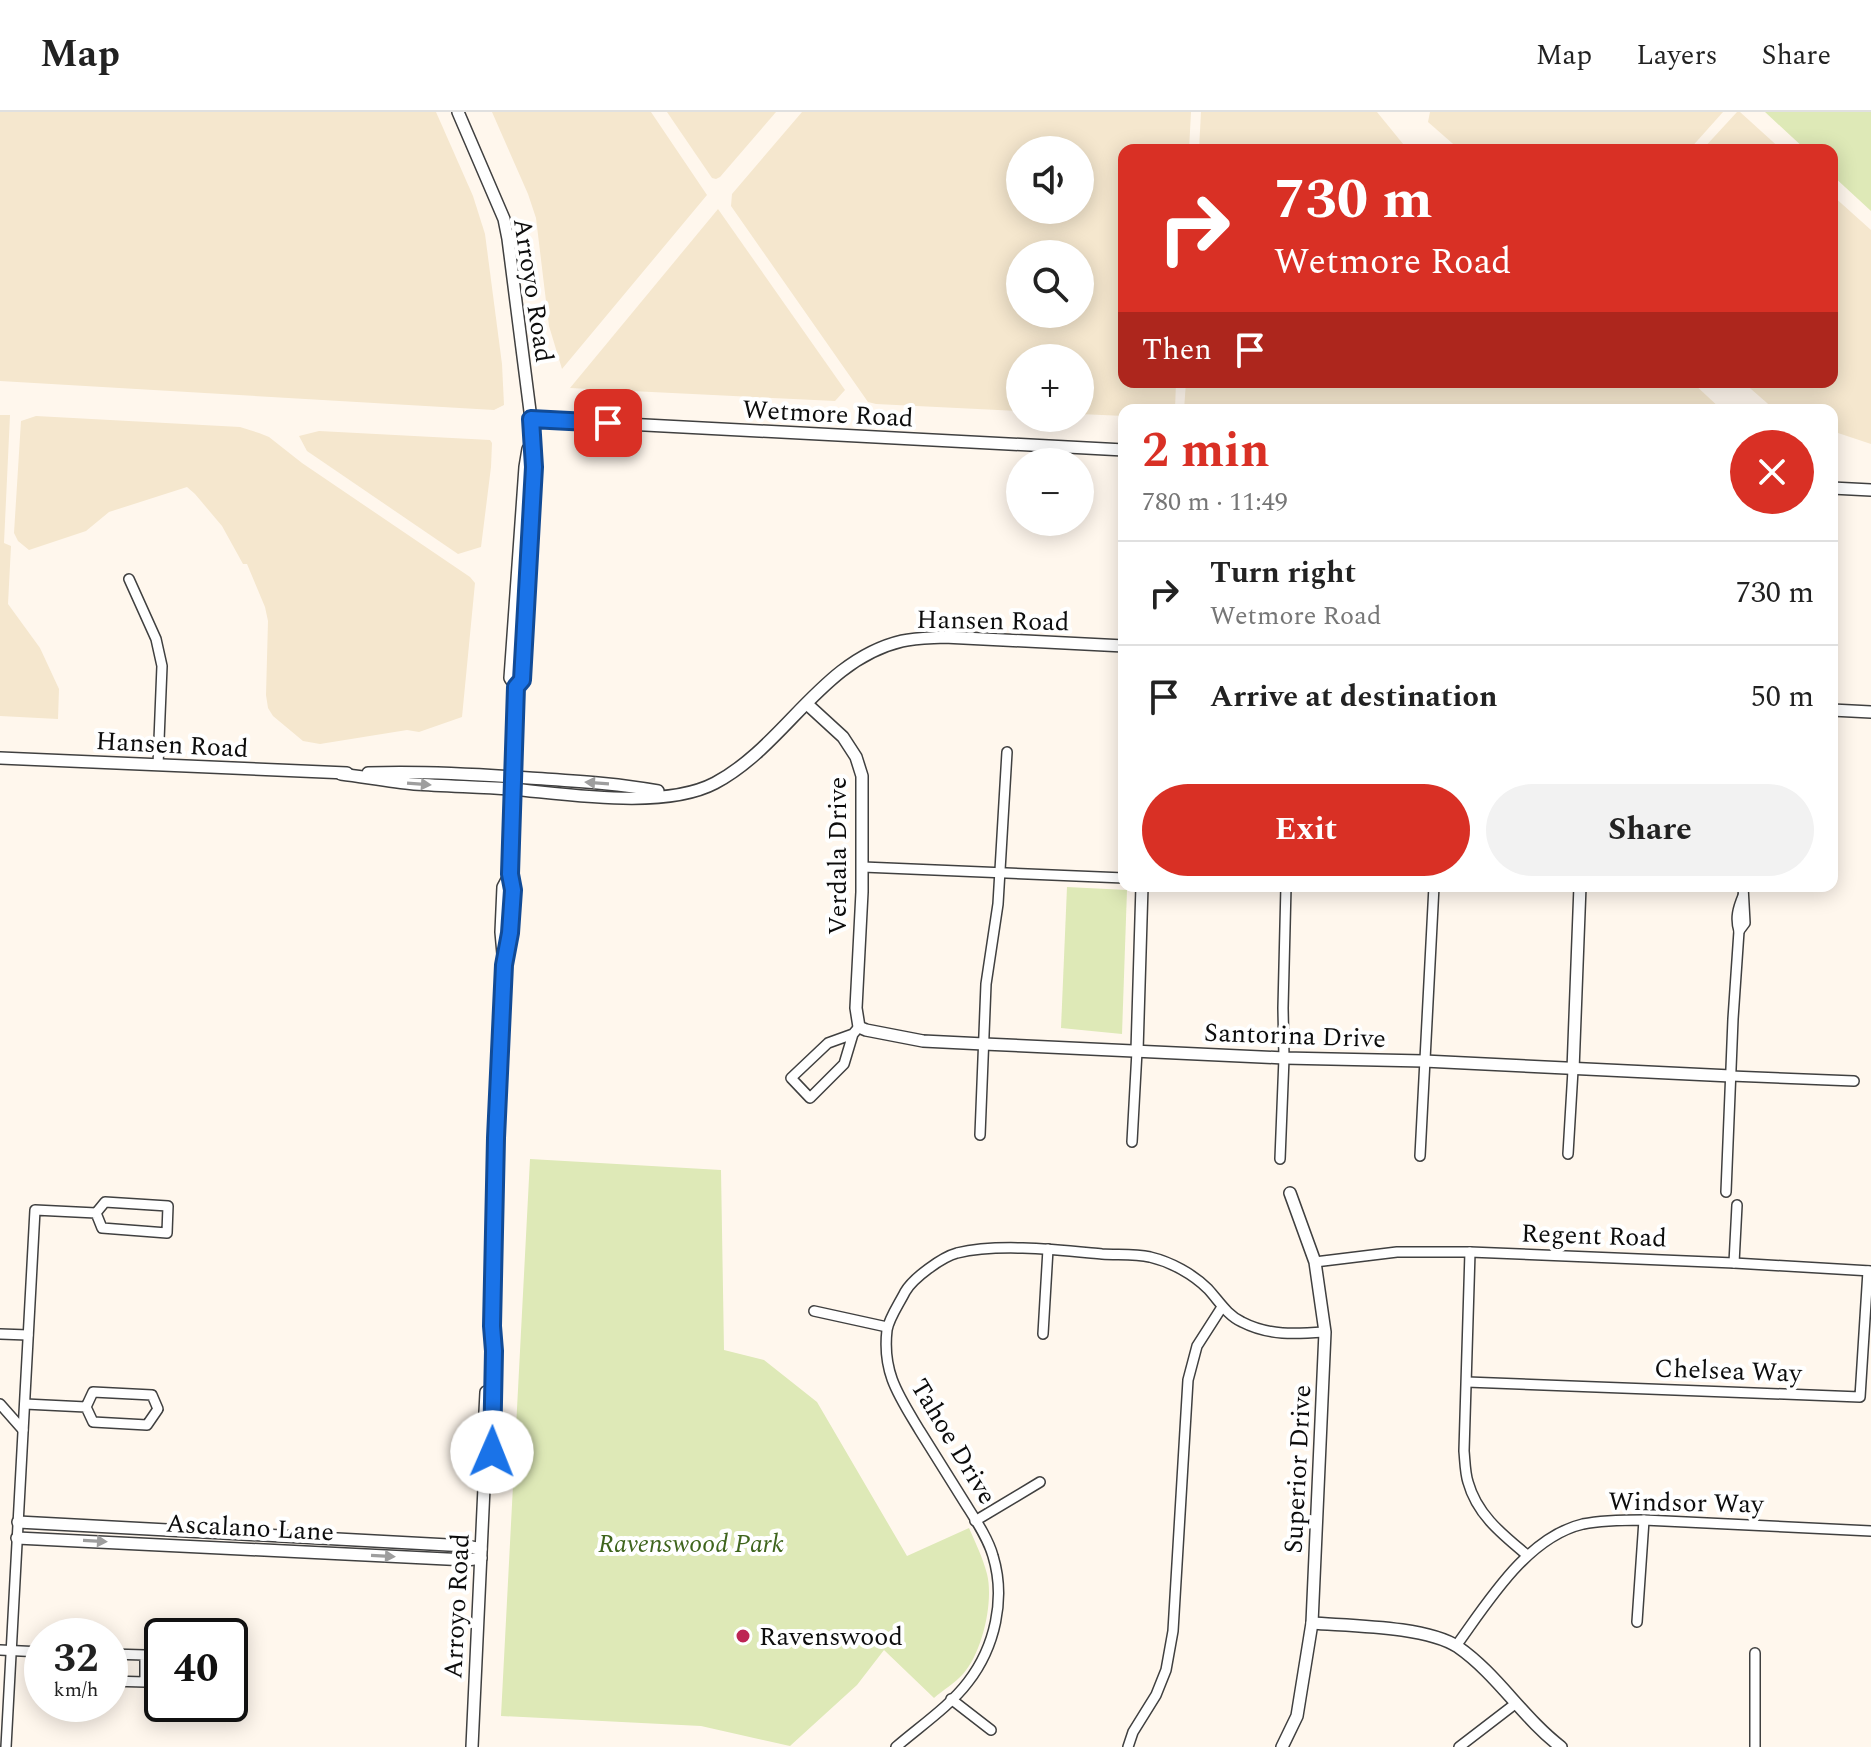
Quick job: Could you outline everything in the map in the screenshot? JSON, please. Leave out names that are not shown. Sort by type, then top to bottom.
[{"type":"street","name":"Arroyo Road","points":[[458,112],[504,219],[531,419],[510,678],[516,687],[510,874],[513,890],[504,965],[492,1326],[483,1451],[485,1466],[472,1747]]},
{"type":"street","name":"Wetmore Road","points":[[531,419],[1118,450]]},
{"type":"street","points":[[1838,488],[1871,490]]},
{"type":"street","points":[[129,579],[156,639],[162,666],[158,765]]},
{"type":"street","name":"Hansen Road","points":[[0,758],[341,774],[410,784],[514,783],[622,798],[674,795],[703,788],[739,769],[836,674],[852,662],[883,647],[916,638],[944,637],[1118,646]]},
{"type":"street","name":"Verdala Drive","points":[[807,704],[843,737],[856,757],[862,776],[863,867],[856,1030]]},
{"type":"street","points":[[1838,710],[1871,712]]},
{"type":"street","points":[[980,1135],[986,984],[998,904],[1007,752]]},
{"type":"street","points":[[863,867],[1118,878]]},
{"type":"street","points":[[1132,1142],[1142,892]]},
{"type":"street","points":[[1280,1159],[1286,892]]},
{"type":"street","points":[[1420,1156],[1434,892]]},
{"type":"street","points":[[1568,1154],[1580,892]]},
{"type":"street","points":[[1726,1192],[1739,931],[1745,923],[1746,909],[1743,892]]},
{"type":"street","points":[[856,1030],[844,1064],[810,1098],[791,1078],[828,1043],[856,1030]]},
{"type":"street","name":"Santorina Drive","points":[[856,1030],[923,1041],[1731,1076]]},
{"type":"street","points":[[1731,1076],[1854,1081]]},
{"type":"street","name":"Superior Drive","points":[[1282,1747],[1297,1716],[1312,1623],[1325,1332],[1315,1262],[1290,1193]]},
{"type":"street","points":[[105,1202],[168,1206],[167,1233],[102,1228],[96,1213],[105,1202]]},
{"type":"street","points":[[1734,1263],[1737,1205]]},
{"type":"street","points":[[6,1747],[5,1650],[17,1538],[35,1210],[96,1213]]},
{"type":"street","points":[[814,1311],[887,1327],[908,1287],[932,1266],[955,1253],[986,1249],[1048,1249],[1150,1257],[1192,1276],[1240,1322],[1269,1332],[1325,1332]]},
{"type":"street","points":[[1043,1334],[1048,1249]]},
{"type":"street","name":"Regent Road","points":[[1315,1262],[1397,1252],[1470,1252],[1869,1271]]},
{"type":"street","points":[[1470,1252],[1464,1451],[1468,1481],[1477,1505],[1497,1530],[1527,1555]]},
{"type":"street","name":"Chelsea Way","points":[[1467,1382],[1860,1397],[1869,1271]]},
{"type":"street","points":[[1128,1747],[1166,1670],[1174,1626],[1188,1380],[1197,1346],[1222,1307]]},
{"type":"street","name":"Tahoe Drive","points":[[887,1327],[887,1357],[893,1385],[993,1555],[998,1584],[998,1617],[977,1670],[967,1684],[896,1747]]},
{"type":"street","points":[[0,1334],[28,1335]]},
{"type":"street","points":[[93,1392],[152,1395],[158,1409],[147,1425],[93,1422],[86,1407],[93,1392]]},
{"type":"street","points":[[0,1404],[23,1430]]},
{"type":"street","points":[[25,1404],[86,1407]]},
{"type":"street","points":[[975,1521],[1040,1482]]},
{"type":"street","name":"Windsor Way","points":[[1456,1646],[1527,1555],[1551,1538],[1580,1525],[1609,1520],[1644,1520],[1871,1531]]},
{"type":"street","points":[[1637,1622],[1644,1520]]},
{"type":"street","name":"Ascalano Lane","points":[[18,1522],[467,1546],[481,1554]]},
{"type":"street","name":"Ascalano Lane","points":[[17,1538],[463,1560],[481,1554]]},
{"type":"street","points":[[1312,1623],[1420,1633],[1456,1646],[1480,1665],[1545,1735],[1561,1747]]},
{"type":"street","points":[[1755,1653],[1755,1747]]},
{"type":"street","points":[[128,1655],[145,1655],[145,1682],[128,1682]]},
{"type":"street","points":[[951,1699],[991,1730]]},
{"type":"street","points":[[1459,1747],[1515,1704]]},
{"type":"shaded area","points":[[0,112],[436,112],[473,196],[485,234],[502,364],[504,405],[494,410],[0,381]]},
{"type":"shaded area","points":[[492,112],[651,112],[707,195],[562,369],[549,326],[536,218]]},
{"type":"shaded area","points":[[667,112],[776,112],[716,179],[712,178]]},
{"type":"shaded area","points":[[802,112],[1191,112],[1189,144],[1118,144],[1118,388],[1176,388],[1175,404],[1118,404],[1118,416],[1094,415],[1094,344],[1006,344],[1006,410],[868,402],[731,206],[732,194]]},
{"type":"shaded area","points":[[1201,112],[1377,112],[1403,144],[1199,144]]},
{"type":"shaded area","points":[[1430,112],[1723,112],[1694,144],[1453,144],[1428,122]]},
{"type":"shaded area","points":[[1740,112],[1775,144],[1708,144]]},
{"type":"shaded area","points":[[1838,200],[1871,230],[1871,444],[1838,433],[1838,404],[1768,404],[1750,388],[1838,388]]},
{"type":"shaded area","points":[[718,209],[845,390],[835,401],[570,388]]},
{"type":"shaded area","points":[[1186,388],[1698,388],[1716,404],[1184,404]]},
{"type":"shaded area","points":[[0,415],[10,415],[4,543],[11,546],[8,604],[40,648],[59,689],[58,719],[0,716]]},
{"type":"shaded area","points":[[36,416],[240,427],[259,433],[470,577],[475,583],[462,717],[419,732],[407,730],[320,744],[303,741],[273,716],[266,695],[268,621],[265,607],[247,564],[243,564],[222,526],[187,487],[109,512],[86,531],[29,550],[14,533],[21,421]]},
{"type":"shaded area","points":[[319,431],[490,440],[491,467],[481,547],[458,554],[307,451],[299,436]]},
{"type":"green space","points":[[1765,112],[1871,112],[1871,211],[1838,181],[1838,144],[1800,144]]},
{"type":"green space","points":[[1067,887],[1127,892],[1122,1034],[1061,1028]]},
{"type":"green space","name":"Ravenswood Park","points":[[530,1159],[721,1170],[724,1350],[764,1360],[817,1402],[907,1556],[969,1528],[981,1556],[987,1574],[989,1598],[981,1641],[963,1674],[934,1698],[884,1650],[857,1685],[790,1746],[701,1726],[501,1716]]},
{"type":"place","name":"Ravenswood","points":[[743,1636]]},
{"type":"route","points":[[492,1452],[496,1138],[504,965],[513,890],[510,874],[516,687],[522,680],[534,467],[531,419],[608,423]]}]
